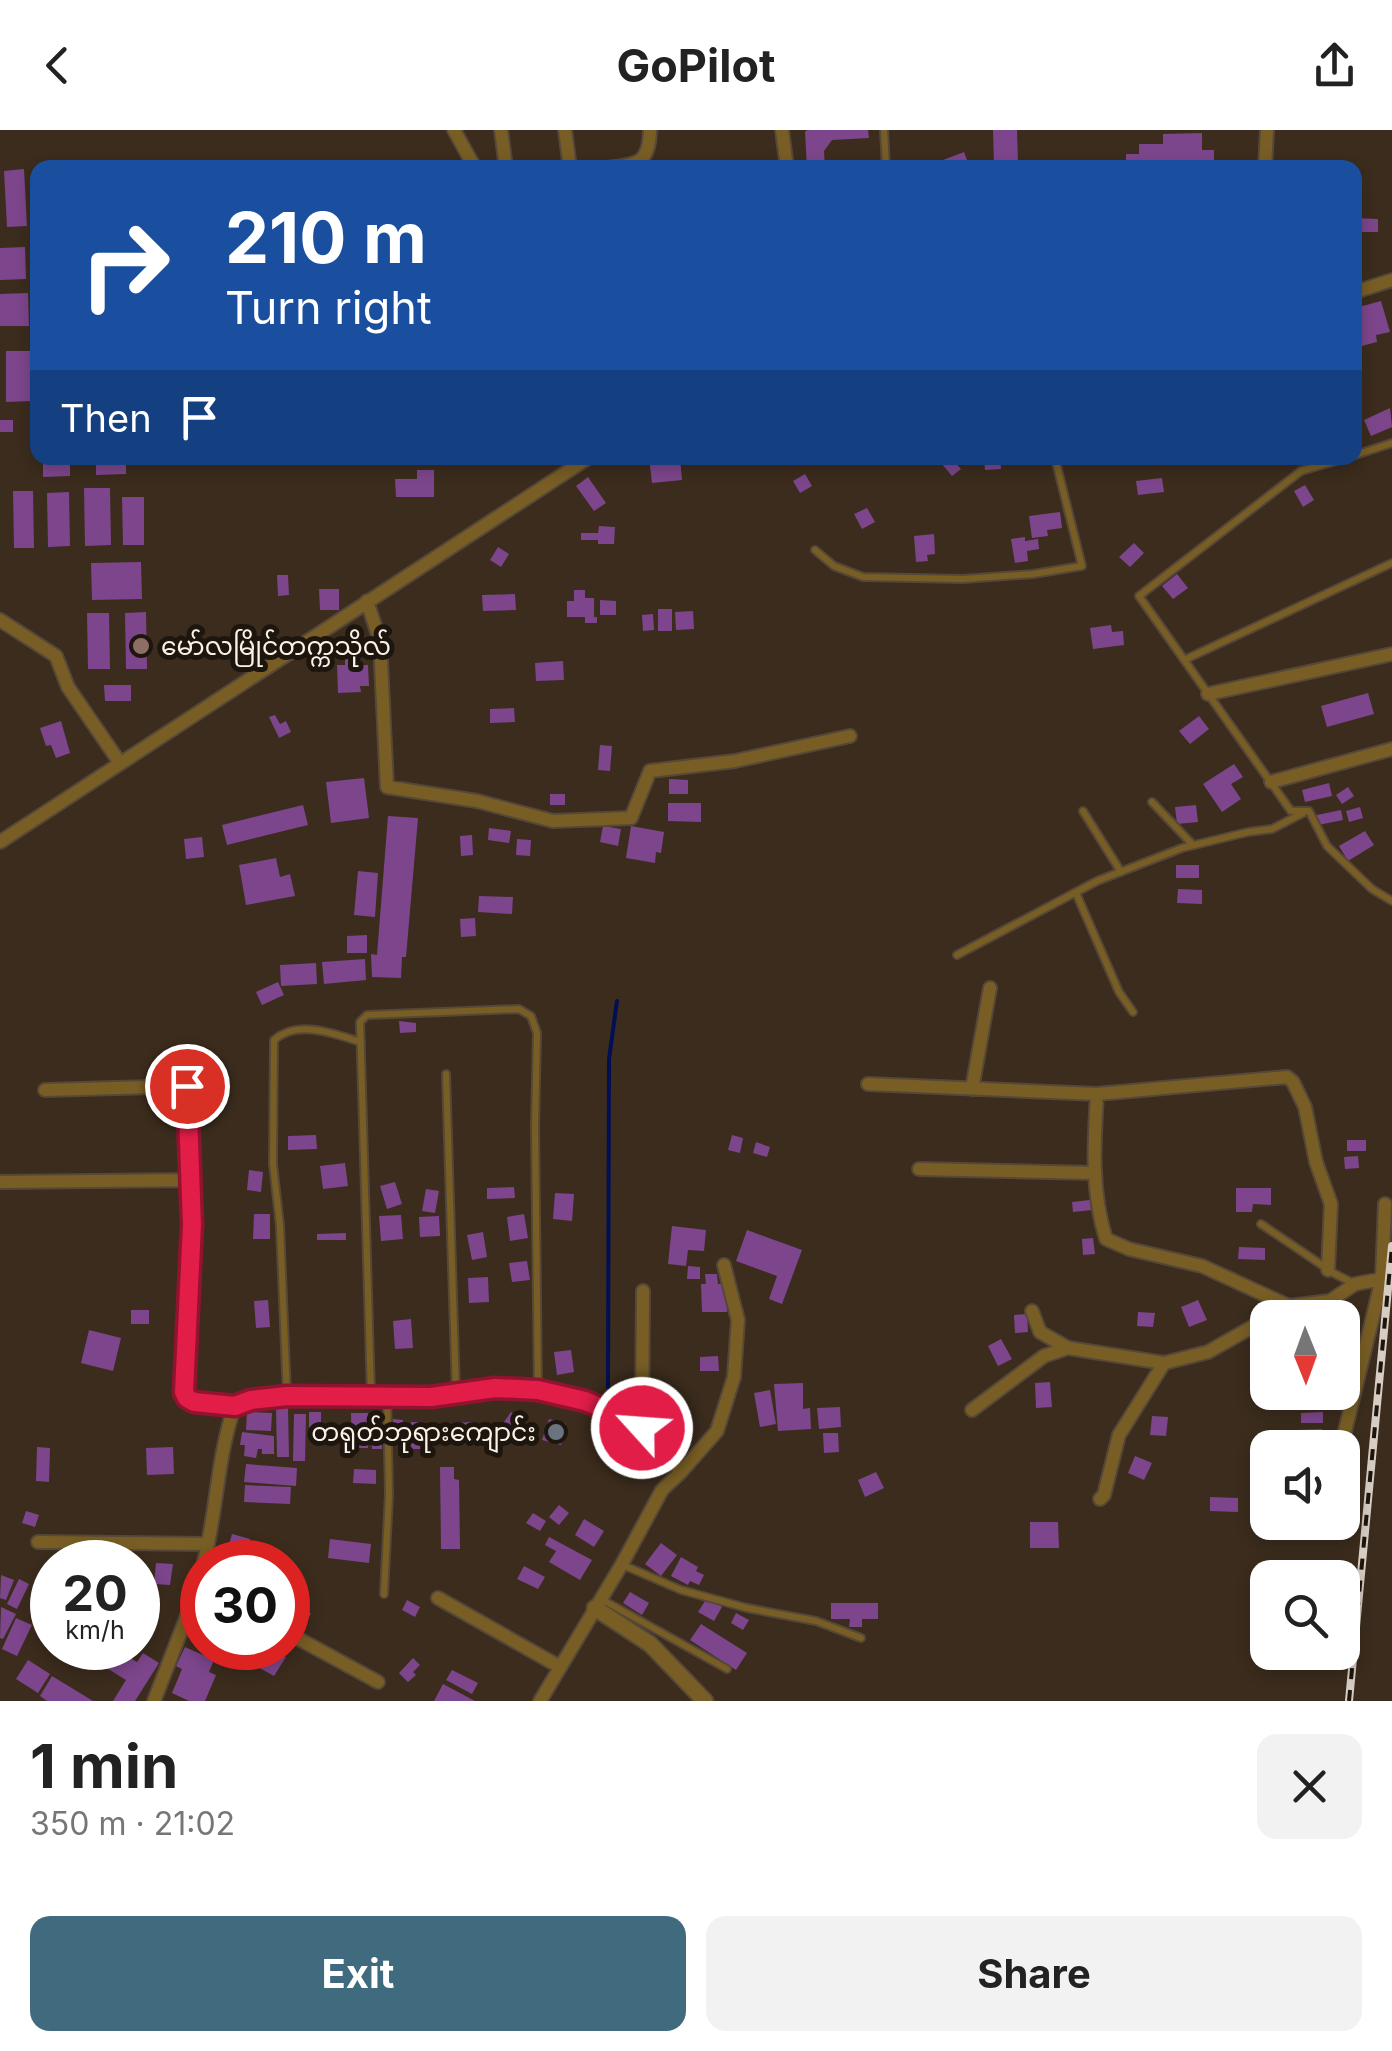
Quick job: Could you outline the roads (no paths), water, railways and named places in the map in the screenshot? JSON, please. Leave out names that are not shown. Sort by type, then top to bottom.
[{"type":"street","points":[[454,130],[470,160]]},
{"type":"street","points":[[502,130],[505,160]]},
{"type":"street","points":[[565,130],[569,160]]},
{"type":"street","points":[[642,160],[649,146],[650,130]]},
{"type":"street","points":[[782,130],[785,160]]},
{"type":"street","points":[[1265,160],[1267,130]]},
{"type":"street","points":[[1362,290],[1392,280]]},
{"type":"street","points":[[0,842],[577,465]]},
{"type":"street","points":[[367,600],[380,641],[387,787],[476,801],[553,821],[630,818],[650,771],[735,762],[850,736]]},
{"type":"street","points":[[0,620],[56,656],[68,687],[120,762]]},
{"type":"street","points":[[1208,694],[1392,654]]},
{"type":"street","points":[[1271,782],[1392,749]]},
{"type":"street","points":[[972,1089],[990,988]]},
{"type":"street","points":[[187,1068],[192,1225],[184,1392],[187,1398],[235,1406],[287,1396],[431,1397],[495,1388],[538,1390],[585,1401],[626,1418],[666,1444],[680,1473]]},
{"type":"street","points":[[868,1084],[1097,1094],[1288,1077],[1305,1107],[1316,1162],[1331,1204],[1328,1270]]},
{"type":"street","points":[[45,1090],[187,1086]]},
{"type":"street","points":[[1097,1094],[1095,1174],[1099,1217],[1106,1239],[1130,1249],[1202,1266],[1275,1300]]},
{"type":"street","points":[[919,1169],[1095,1174]]},
{"type":"street","points":[[0,1182],[190,1180]]},
{"type":"street","points":[[1344,1430],[1387,1280],[1385,1204]]},
{"type":"street","points":[[540,1701],[662,1490],[717,1432],[734,1376],[738,1320],[724,1265]]},
{"type":"street","points":[[1331,1300],[1354,1284],[1387,1280]]},
{"type":"street","points":[[642,1428],[643,1291]]},
{"type":"street","points":[[1032,1310],[1040,1332],[1068,1348],[1164,1363],[1208,1352],[1250,1328]]},
{"type":"street","points":[[972,1410],[1044,1356],[1068,1348]]},
{"type":"street","points":[[1100,1500],[1119,1435],[1164,1363]]},
{"type":"street","points":[[209,1540],[218,1470],[235,1406]]},
{"type":"street","points":[[438,1598],[560,1668]]},
{"type":"street","points":[[598,1604],[650,1644],[705,1701]]},
{"type":"street","points":[[154,1701],[180,1639]]},
{"type":"street","points":[[310,1645],[378,1682]]},
{"type":"lane","points":[[884,130],[886,160]]},
{"type":"lane","points":[[1362,452],[1392,443]]},
{"type":"lane","points":[[815,550],[834,566],[863,577],[962,579],[1082,566],[1057,465]]},
{"type":"lane","points":[[1309,811],[1291,811],[1139,596],[1301,471],[1322,465]]},
{"type":"lane","points":[[1184,660],[1392,562]]},
{"type":"lane","points":[[1152,802],[1193,845]]},
{"type":"lane","points":[[1083,811],[1120,872]]},
{"type":"lane","points":[[957,955],[1097,881],[1193,845],[1272,829],[1309,811]]},
{"type":"lane","points":[[1309,811],[1327,846],[1372,890],[1392,901]]},
{"type":"lane","points":[[1076,893],[1120,992],[1133,1012]]},
{"type":"lane","points":[[371,1396],[360,1022],[367,1015],[519,1009],[530,1016],[537,1032],[538,1390]]},
{"type":"lane","points":[[287,1396],[274,1164],[274,1040],[280,1034],[313,1029],[360,1042]]},
{"type":"lane","points":[[446,1074],[456,1394]]},
{"type":"lane","points":[[1261,1224],[1354,1284]]},
{"type":"lane","points":[[384,1594],[389,1495],[387,1395]]},
{"type":"lane","points":[[622,1564],[681,1590],[816,1621],[862,1638]]},
{"type":"lane","points":[[598,1604],[728,1669]]},
{"type":"waterway","points":[[608,1387],[609,1059],[617,1001]]},
{"type":"railway","points":[[1349,1701],[1392,1246]]},
{"type":"place","name":"မော်လမြိုင်တက္ကသိုလ်","points":[[141,646]]},
{"type":"place","name":"တရုတ်ဘုရားကျောင်း","points":[[556,1432]]}]
